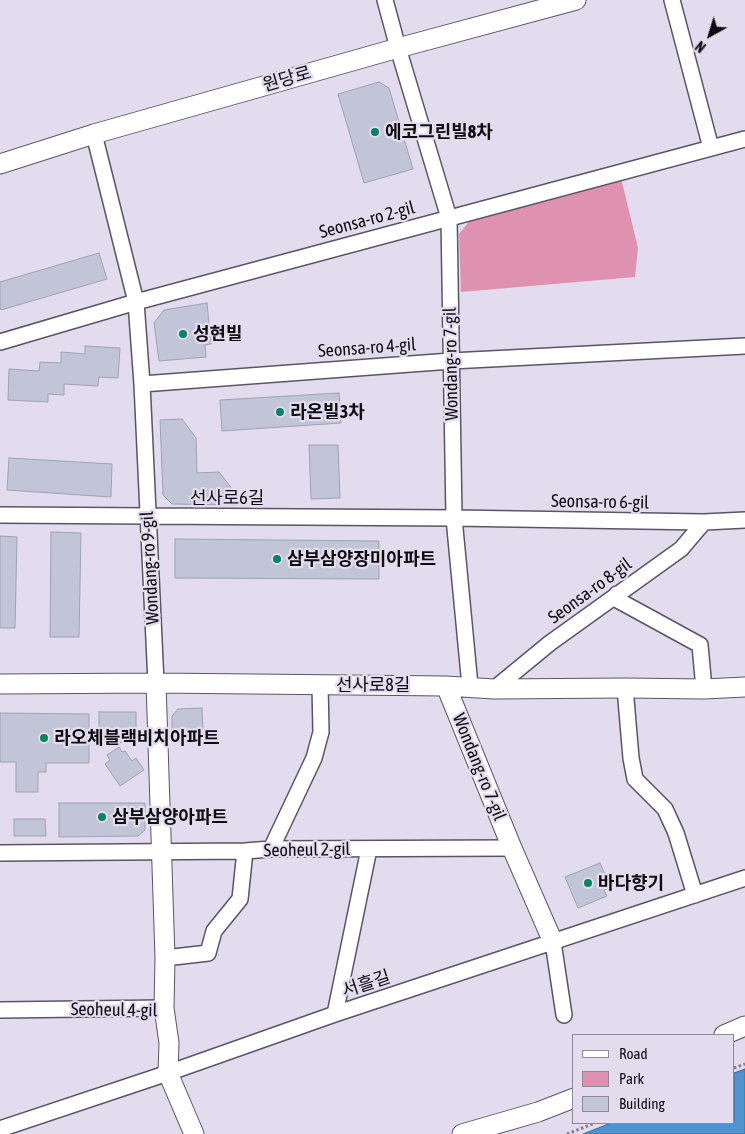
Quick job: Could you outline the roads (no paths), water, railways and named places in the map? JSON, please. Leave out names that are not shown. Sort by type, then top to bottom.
[{"type":"street","name":"Wondang-ro 7-gil","points":[[386,0],[398,48],[448,218],[454,518],[470,686]]},
{"type":"street","name":"원당로","points":[[0,164],[94,134],[576,0]]},
{"type":"street","points":[[672,0],[712,148]]},
{"type":"street","name":"Wondang-ro 9-gil","points":[[94,134],[136,302],[142,384],[156,683],[165,958],[164,1008]]},
{"type":"street","name":"Seonsa-ro 2-gil","points":[[0,342],[136,302],[745,139]]},
{"type":"street","name":"Seonsa-ro 4-gil","points":[[142,384],[451,361],[745,346]]},
{"type":"street","name":"선사로6길","points":[[0,515],[454,518]]},
{"type":"street","name":"Seonsa-ro 6-gil","points":[[454,518],[704,522],[745,520]]},
{"type":"street","name":"Seonsa-ro 8-gil","points":[[494,688],[550,643],[681,549],[704,522]]},
{"type":"street","points":[[618,594],[614,598],[700,645],[704,689]]},
{"type":"street","name":"선사로8길","points":[[0,684],[156,683],[704,689],[745,687]]},
{"type":"street","points":[[271,849],[314,758],[321,732],[320,685]]},
{"type":"street","name":"Wondang-ro 7-gil","points":[[446,686],[512,848]]},
{"type":"street","points":[[624,688],[635,779],[665,809],[676,833],[695,894]]},
{"type":"street","points":[[512,848],[553,942],[564,1015]]},
{"type":"street","name":"Seoheul 2-gil","points":[[0,853],[512,848]]},
{"type":"street","points":[[334,1014],[369,850]]},
{"type":"street","points":[[165,958],[208,953],[214,931],[240,899],[245,852]]},
{"type":"street","name":"서흘길","points":[[0,1129],[168,1074],[334,1014],[745,878]]},
{"type":"street","name":"Seoheul 4-gil","points":[[0,1010],[164,1008],[169,1043],[168,1074]]},
{"type":"street","points":[[726,1034],[745,1026]]},
{"type":"street","points":[[168,1074],[194,1134]]},
{"type":"street","points":[[462,1134],[538,1112],[572,1099]]},
{"type":"water","points":[[745,1069],[745,1134],[583,1134],[608,1124],[735,1124],[735,1073]]},
{"type":"place","name":"에코그린빌8차","points":[[375,132]]},
{"type":"place","name":"성현빌","points":[[183,334]]},
{"type":"place","name":"라온빌3차","points":[[280,412]]},
{"type":"place","name":"삼부삼양장미아파트","points":[[277,559]]},
{"type":"place","name":"라오체블랙비치아파트","points":[[44,738]]},
{"type":"place","name":"삼부삼양아파트","points":[[102,817]]},
{"type":"place","name":"바다향기","points":[[588,883]]}]
